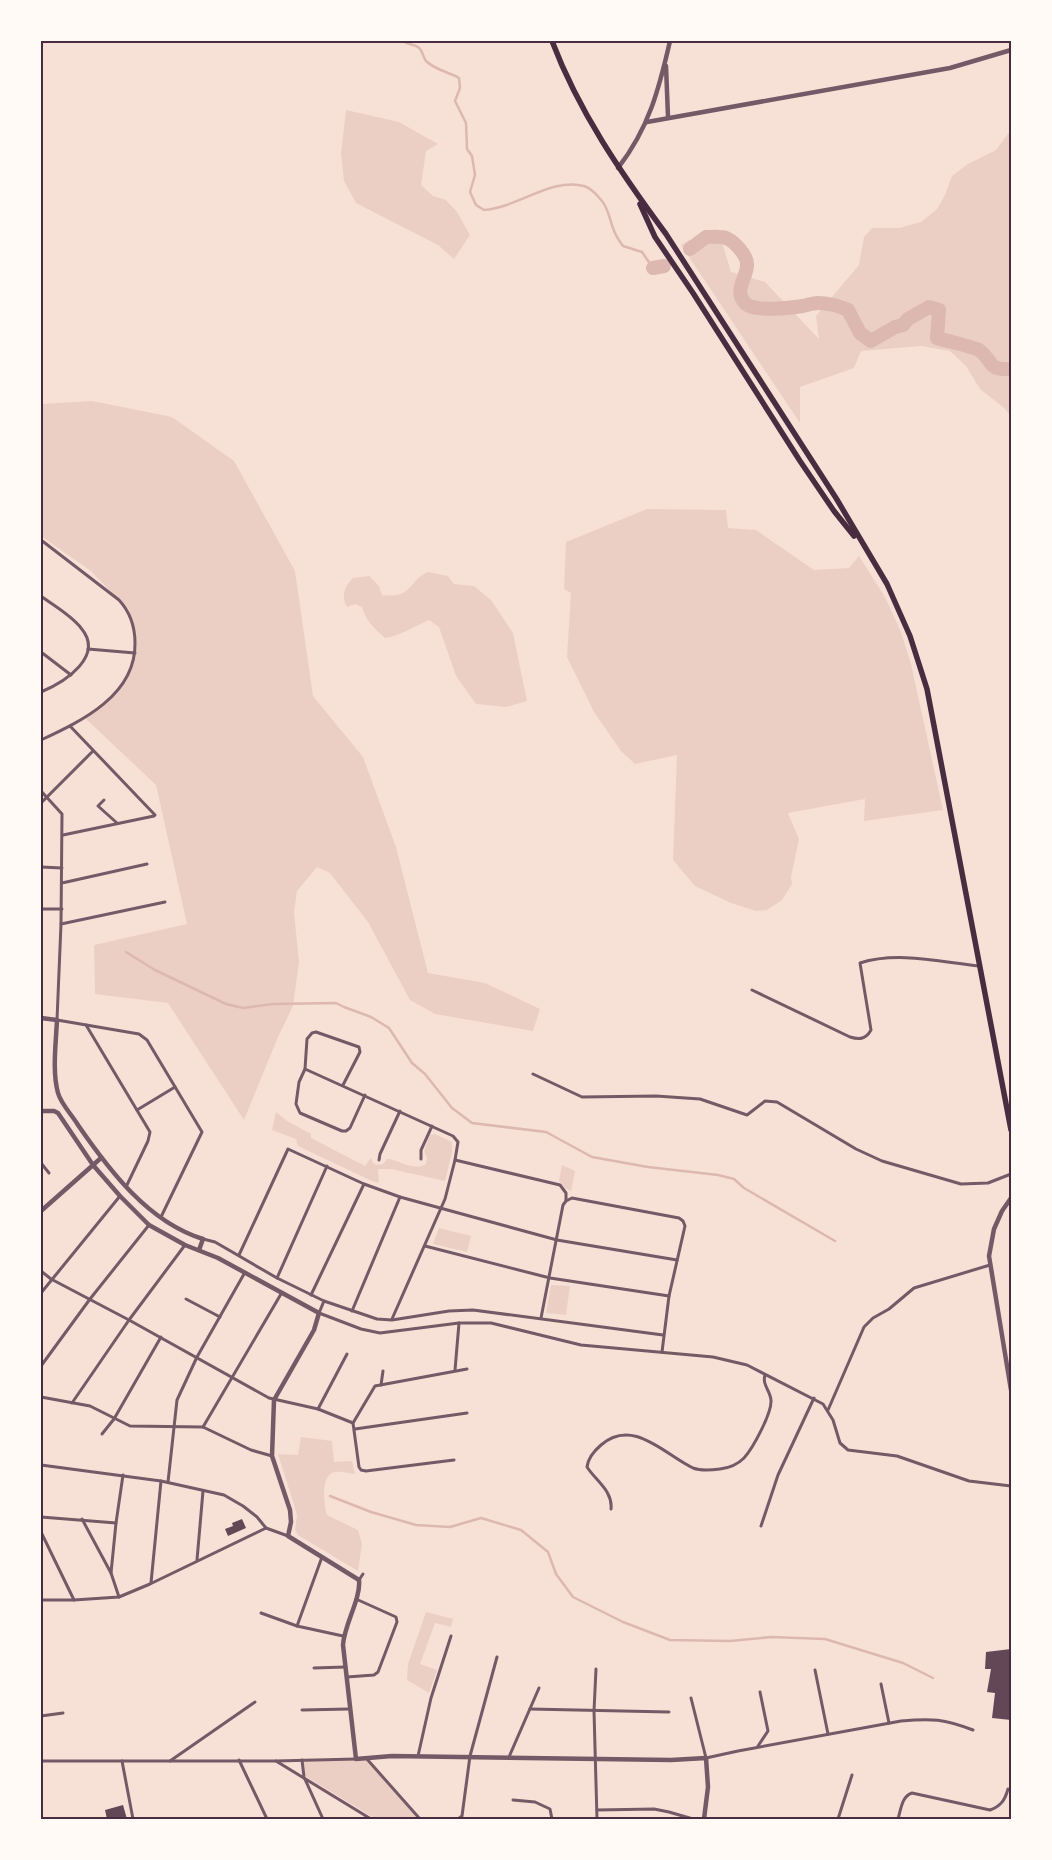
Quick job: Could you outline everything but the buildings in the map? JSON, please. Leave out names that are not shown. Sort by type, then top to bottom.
[{"type":"highway","points":[[552,41],[582,107],[618,168],[666,234],[836,498],[896,603],[910,636],[924,677],[1011,1130]]},
{"type":"highway","points":[[636,193],[655,237],[834,511],[864,548]]},
{"type":"highway","points":[[749,381],[750,364]]},
{"type":"street","points":[[618,168],[628,156],[647,122],[662,77],[670,41]]},
{"type":"street","points":[[647,122],[950,68],[1011,50]]},
{"type":"street","points":[[666,58],[668,117]]},
{"type":"street","points":[[41,540],[127,608],[134,628],[135,652],[132,666],[120,688],[109,700],[85,718],[41,740]]},
{"type":"street","points":[[41,596],[80,626],[86,634],[88,649],[86,656],[72,675],[41,692]]},
{"type":"street","points":[[88,649],[135,652]]},
{"type":"street","points":[[41,652],[72,675]]},
{"type":"street","points":[[63,835],[155,815],[92,752],[70,726]]},
{"type":"street","points":[[41,803],[92,752]]},
{"type":"street","points":[[41,791],[62,814],[62,910],[57,1020],[58,1093],[64,1105],[101,1158],[135,1196],[180,1230],[216,1242],[278,1278],[324,1301],[376,1318],[392,1320],[449,1311],[473,1310],[663,1335]]},
{"type":"street","points":[[104,800],[98,806],[118,823]]},
{"type":"street","points":[[62,883],[147,864]]},
{"type":"street","points":[[41,867],[62,868]]},
{"type":"street","points":[[61,924],[165,902]]},
{"type":"street","points":[[41,909],[62,910]]},
{"type":"street","points":[[752,990],[850,1037],[860,1039],[868,1036],[871,1030],[860,963],[875,958],[891,958],[980,966]]},
{"type":"street","points":[[41,1018],[139,1034],[147,1040],[202,1132],[161,1217]]},
{"type":"street","points":[[85,1024],[150,1132],[148,1141],[126,1186]]},
{"type":"street","points":[[343,1085],[360,1052],[359,1047],[316,1032],[312,1034],[307,1039],[305,1069],[299,1082],[296,1104],[300,1113],[346,1131],[350,1128],[365,1095]]},
{"type":"street","points":[[305,1069],[432,1126],[456,1139],[459,1146],[441,1208],[392,1320]]},
{"type":"street","points":[[533,1074],[582,1097],[656,1096],[700,1099],[747,1115],[765,1101],[777,1102],[856,1149],[882,1162],[961,1184],[988,1182],[1011,1174]]},
{"type":"street","points":[[136,1110],[175,1087]]},
{"type":"street","points":[[41,1111],[54,1111],[58,1113],[93,1165],[120,1196],[149,1224],[185,1245],[199,1250],[319,1313],[361,1329],[380,1333],[459,1323],[491,1323],[581,1345],[713,1357],[747,1365],[823,1404],[828,1410],[840,1443],[848,1450],[897,1456],[969,1481],[1011,1486]]},
{"type":"street","points":[[379,1160],[400,1111]]},
{"type":"street","points":[[421,1160],[420,1150],[432,1126]]},
{"type":"street","points":[[239,1255],[288,1149],[364,1184],[400,1197],[557,1240],[677,1260]]},
{"type":"street","points":[[41,1212],[101,1158]]},
{"type":"street","points":[[456,1160],[560,1185],[566,1193],[541,1318]]},
{"type":"street","points":[[41,1163],[49,1173]]},
{"type":"street","points":[[278,1278],[326,1166]]},
{"type":"street","points":[[311,1295],[364,1184]]},
{"type":"street","points":[[41,1293],[120,1196]]},
{"type":"street","points":[[352,1311],[400,1197]]},
{"type":"street","points":[[566,1200],[572,1198],[679,1218],[683,1221],[685,1226],[669,1296],[662,1352]]},
{"type":"street","points":[[1011,1198],[1002,1211],[994,1229],[990,1247],[990,1265],[1011,1390]]},
{"type":"street","points":[[41,1366],[90,1299],[149,1224]]},
{"type":"street","points":[[199,1250],[203,1239]]},
{"type":"street","points":[[72,1403],[129,1320],[185,1245]]},
{"type":"street","points":[[426,1246],[550,1278],[669,1296]]},
{"type":"street","points":[[828,1410],[864,1327],[873,1318],[890,1309],[914,1288],[990,1265]]},
{"type":"street","points":[[41,1271],[51,1279],[274,1400],[318,1409],[353,1423]]},
{"type":"street","points":[[168,1482],[177,1400],[197,1357],[244,1274]]},
{"type":"street","points":[[204,1427],[280,1294]]},
{"type":"street","points":[[186,1299],[220,1317]]},
{"type":"street","points":[[288,1536],[291,1522],[290,1510],[272,1456],[274,1400],[314,1330],[324,1301]]},
{"type":"street","points":[[455,1370],[459,1323]]},
{"type":"street","points":[[102,1434],[114,1419],[161,1337]]},
{"type":"street","points":[[318,1409],[347,1354]]},
{"type":"street","points":[[454,1460],[366,1471],[361,1470],[353,1423],[375,1386],[467,1369]]},
{"type":"street","points":[[381,1385],[383,1371]]},
{"type":"street","points":[[611,1509],[608,1494],[587,1467],[590,1457],[602,1444],[617,1436],[636,1436],[664,1449],[694,1468],[714,1469],[736,1464],[748,1452],[770,1409],[771,1399],[764,1381],[765,1374]]},
{"type":"street","points":[[41,1396],[90,1406],[130,1426],[204,1427],[251,1450],[272,1456]]},
{"type":"street","points":[[761,1526],[778,1475],[814,1398]]},
{"type":"street","points":[[355,1429],[467,1413]]},
{"type":"street","points":[[41,1466],[168,1482],[224,1495],[243,1506],[257,1517],[266,1528],[288,1536],[359,1580]]},
{"type":"street","points":[[111,1573],[123,1475]]},
{"type":"street","points":[[150,1584],[161,1481]]},
{"type":"street","points":[[196,1561],[204,1491]]},
{"type":"street","points":[[41,1517],[116,1523]]},
{"type":"street","points":[[82,1519],[111,1573],[119,1597]]},
{"type":"street","points":[[41,1600],[119,1597],[266,1528]]},
{"type":"street","points":[[41,1532],[74,1600]]},
{"type":"street","points":[[296,1626],[322,1556]]},
{"type":"street","points":[[356,1759],[345,1667],[344,1636],[359,1589],[359,1580],[363,1574]]},
{"type":"street","points":[[346,1677],[374,1675],[378,1672],[397,1622],[396,1617],[356,1599]]},
{"type":"street","points":[[262,1613],[296,1626],[344,1636]]},
{"type":"street","points":[[418,1756],[431,1698],[450,1636]]},
{"type":"street","points":[[458,1819],[462,1816],[470,1756],[497,1657]]},
{"type":"street","points":[[314,1668],[345,1667]]},
{"type":"street","points":[[596,1669],[594,1711],[597,1819]]},
{"type":"street","points":[[815,1670],[828,1734]]},
{"type":"street","points":[[881,1684],[889,1723]]},
{"type":"street","points":[[509,1757],[539,1688]]},
{"type":"street","points":[[758,1747],[768,1731],[760,1692]]},
{"type":"street","points":[[691,1698],[706,1758],[708,1787],[704,1819]]},
{"type":"street","points":[[169,1761],[255,1702]]},
{"type":"street","points":[[302,1710],[350,1709]]},
{"type":"street","points":[[530,1709],[669,1712]]},
{"type":"street","points":[[41,1716],[63,1713]]},
{"type":"street","points":[[41,1761],[276,1761],[418,1756],[670,1760],[706,1758],[889,1723],[928,1719],[951,1722],[973,1730]]},
{"type":"street","points":[[366,1758],[420,1819]]},
{"type":"street","points":[[240,1760],[267,1819]]},
{"type":"street","points":[[302,1760],[304,1777],[324,1819]]},
{"type":"street","points":[[122,1761],[133,1819]]},
{"type":"street","points":[[276,1761],[371,1819]]},
{"type":"street","points":[[838,1819],[852,1775]]},
{"type":"street","points":[[898,1819],[904,1799],[912,1793],[990,1810],[1001,1804],[1005,1799],[1008,1789]]},
{"type":"street","points":[[513,1800],[544,1805],[550,1809],[552,1819]]},
{"type":"street","points":[[597,1810],[654,1810],[670,1812],[693,1819]]},
{"type":"shaded area","points":[[346,110],[399,122],[438,144],[426,151],[421,185],[433,196],[446,200],[457,212],[470,235],[454,259],[438,245],[356,203],[344,181],[341,153]]},
{"type":"shaded area","points":[[1011,130],[1011,416],[1003,407],[980,389],[966,366],[950,351],[921,346],[861,351],[854,368],[800,387],[800,423],[681,245],[689,240],[721,239],[731,272],[765,282],[819,339],[816,316],[859,265],[864,237],[872,228],[899,228],[921,222],[937,209],[952,176],[968,164],[996,150]]},
{"type":"shaded area","points":[[92,401],[172,417],[234,461],[295,571],[313,696],[363,757],[396,847],[428,973],[485,983],[540,1009],[533,1031],[435,1014],[410,1000],[368,922],[330,873],[317,867],[297,891],[294,912],[299,962],[293,1006],[278,1037],[244,1120],[168,1003],[95,994],[94,945],[187,924],[156,785],[85,718],[120,688],[132,666],[135,639],[127,609],[91,571],[41,536],[41,404]]},
{"type":"shaded area","points":[[647,509],[726,510],[728,528],[756,530],[814,570],[849,568],[859,556],[885,597],[901,632],[911,664],[943,810],[864,821],[865,799],[788,813],[799,839],[791,877],[792,884],[782,900],[767,910],[756,911],[731,903],[695,886],[673,860],[677,755],[635,764],[621,751],[594,712],[567,657],[571,593],[564,589],[566,542]]},
{"type":"shaded area","points":[[428,572],[448,576],[454,584],[474,586],[491,600],[513,633],[527,701],[506,707],[476,704],[456,676],[439,627],[429,620],[402,633],[385,638],[368,620],[362,607],[355,604],[347,607],[345,603],[344,592],[353,578],[369,576],[379,586],[382,595],[392,596],[405,592],[416,580]]},
{"type":"shaded area","points":[[276,1112],[287,1121],[311,1134],[311,1138],[365,1166],[371,1158],[373,1163],[377,1165],[383,1164],[387,1159],[390,1159],[408,1165],[422,1166],[426,1164],[427,1158],[424,1151],[430,1135],[435,1134],[452,1142],[452,1153],[445,1181],[391,1169],[378,1169],[379,1183],[372,1181],[298,1146],[296,1139],[272,1130]]},
{"type":"shaded area","points":[[562,1165],[575,1171],[571,1191],[565,1188],[559,1181]]},
{"type":"shaded area","points":[[439,1228],[471,1236],[467,1252],[433,1244]]},
{"type":"shaded area","points":[[551,1285],[570,1286],[566,1315],[546,1313]]},
{"type":"shaded area","points":[[301,1437],[332,1441],[334,1462],[352,1461],[355,1474],[335,1472],[330,1474],[325,1484],[324,1498],[327,1515],[358,1530],[362,1544],[358,1571],[298,1535],[295,1530],[297,1516],[278,1454],[298,1455]]},
{"type":"shaded area","points":[[426,1612],[453,1619],[451,1627],[435,1623],[420,1664],[437,1670],[429,1693],[407,1680],[408,1664]]},
{"type":"shaded area","points":[[366,1759],[418,1819],[376,1819],[305,1776],[303,1762]]},
{"type":"waterway","points":[[403,41],[418,47],[426,61],[430,64],[459,78],[460,88],[455,101],[466,123],[467,149],[472,156],[475,175],[470,192],[476,205],[484,210],[496,208],[547,189],[572,184],[584,186],[594,192],[604,204],[613,229],[623,246],[642,252],[653,268]]},
{"type":"waterway","points":[[690,249],[706,237],[726,238],[736,245],[745,257],[747,264],[740,294],[746,304],[751,306],[765,309],[818,303],[837,306],[848,310],[860,333],[871,341],[895,327],[903,325],[908,319],[929,307],[939,310],[937,338],[977,349],[984,354],[994,367],[1011,369]]},
{"type":"waterway","points":[[653,268],[664,266]]},
{"type":"waterway","points":[[126,952],[155,970],[226,1004],[243,1008],[273,1004],[336,1003],[371,1017],[389,1028],[412,1063],[425,1074],[452,1108],[472,1123],[546,1132],[592,1157],[648,1167],[718,1175],[734,1179],[744,1188],[835,1241]]},
{"type":"waterway","points":[[330,1496],[371,1512],[416,1525],[450,1527],[481,1518],[521,1530],[548,1552],[556,1574],[573,1597],[623,1622],[670,1640],[730,1641],[771,1637],[825,1639],[903,1663],[933,1678]]}]
